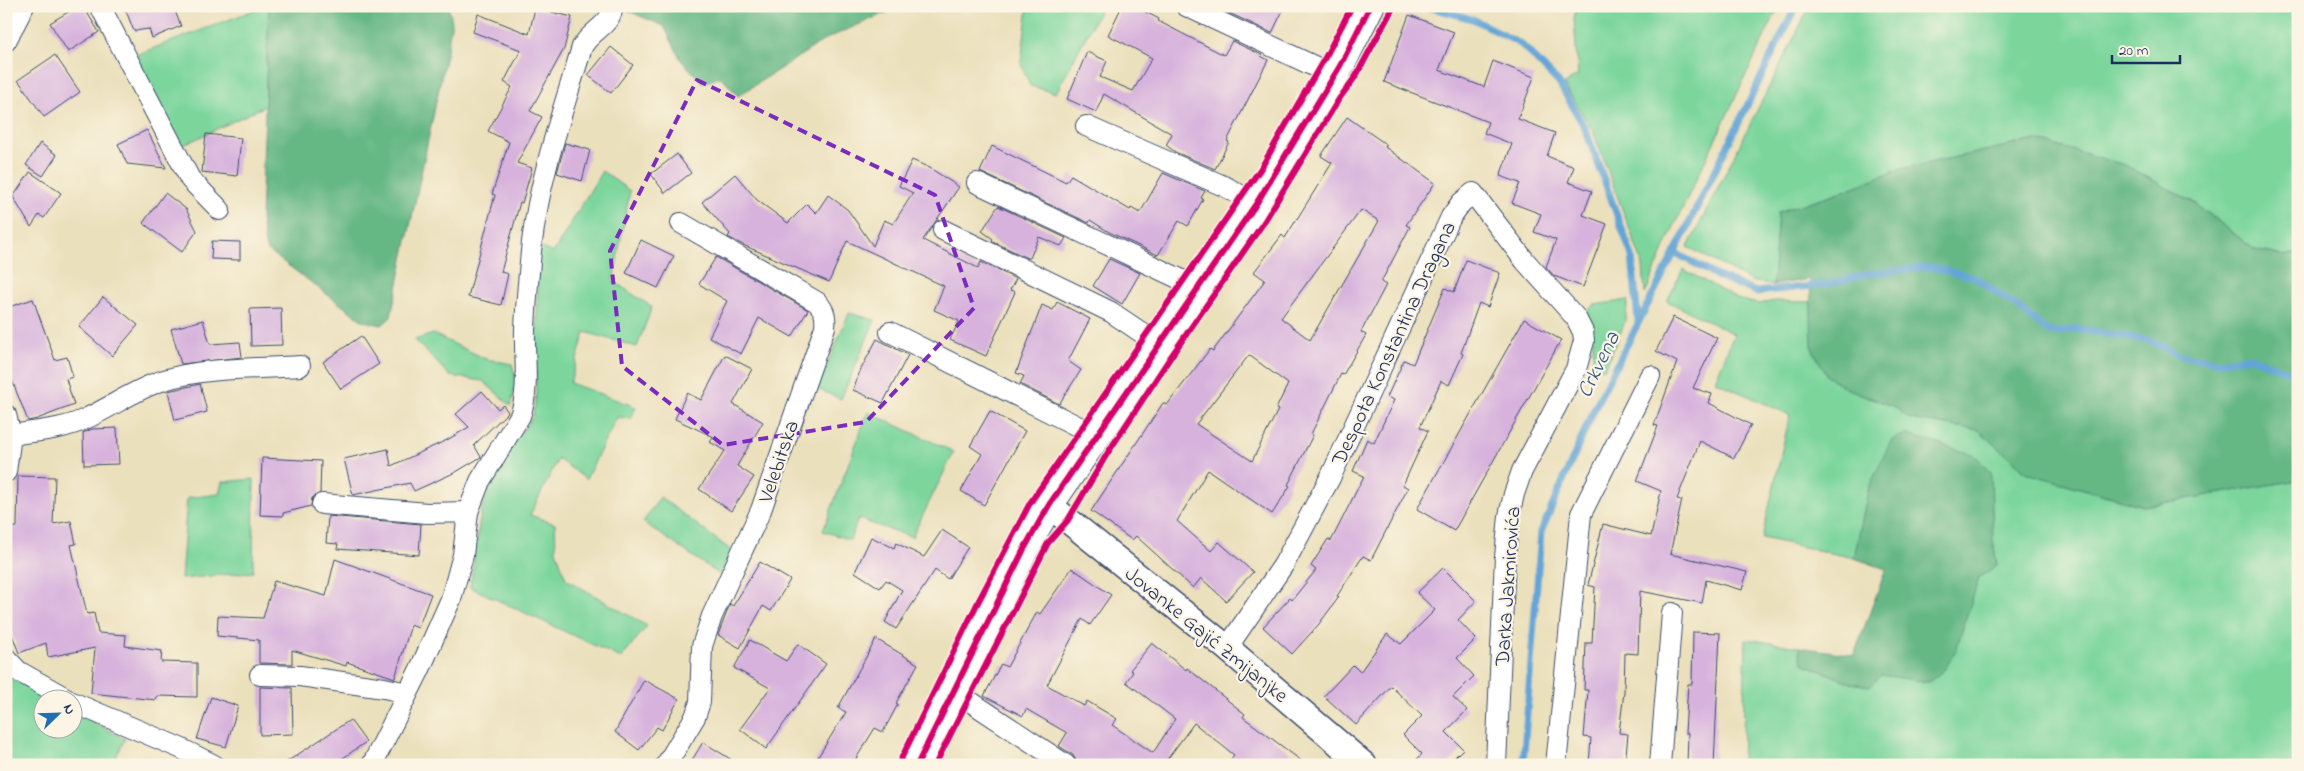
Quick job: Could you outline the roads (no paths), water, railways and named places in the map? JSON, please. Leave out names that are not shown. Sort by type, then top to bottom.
[{"type":"main road","points":[[917,765],[954,694],[1024,549],[1049,505],[1256,204],[1333,79],[1370,6]]},
{"type":"street","points":[[6,41],[24,6]]},
{"type":"street","points":[[100,6],[190,179],[220,210]]},
{"type":"street","points":[[372,765],[408,693],[451,599],[462,555],[468,512],[480,481],[520,416],[524,406],[526,393],[525,329],[532,241],[546,161],[582,47],[592,33],[608,20],[613,6]]},
{"type":"street","points":[[1186,6],[1318,68],[1333,79]]},
{"type":"street","points":[[1086,126],[1218,183],[1256,204]]},
{"type":"street","points":[[977,183],[1199,288]]},
{"type":"street","name":"Despota Konstantina Dragana","points":[[1227,648],[1284,564],[1331,476],[1451,217],[1461,203],[1473,193],[1525,261],[1576,318],[1583,332]]},
{"type":"street","name":"Velebitska","points":[[666,765],[695,718],[700,702],[702,646],[712,616],[761,510],[825,327],[826,319],[824,310],[817,302],[680,223]]},
{"type":"street","points":[[943,230],[1111,312],[1160,345]]},
{"type":"street","points":[[890,332],[1097,436]]},
{"type":"street","name":"Darka Jakmirovića","points":[[1496,765],[1508,516],[1522,471],[1576,368],[1583,349],[1583,332]]},
{"type":"street","points":[[11,436],[86,419],[133,392],[163,380],[195,372],[300,366]]},
{"type":"street","points":[[1556,765],[1582,514],[1650,376]]},
{"type":"street","points":[[6,415],[11,436],[6,472]]},
{"type":"street","points":[[322,504],[427,513],[468,512]]},
{"type":"street","name":"Jovanke Gajić Zmijanjke","points":[[1049,505],[1227,648],[1364,765]]},
{"type":"street","points":[[1660,765],[1672,613]]},
{"type":"street","points":[[6,658],[18,670],[49,688]]},
{"type":"street","points":[[260,675],[300,676],[408,693]]},
{"type":"street","points":[[954,694],[968,700],[1066,765]]},
{"type":"street","points":[[82,706],[180,748],[214,765]]},
{"type":"waterway","points":[[1425,6],[1475,20],[1522,45],[1559,83],[1585,128],[1632,256],[1638,321]]},
{"type":"waterway","name":"Crkvena","points":[[1523,765],[1541,532],[1596,405],[1682,238],[1796,6]]},
{"type":"waterway","points":[[1674,252],[1717,276],[1756,292],[1830,284],[1866,274],[1930,267],[1974,277],[2011,302],[2050,333],[2078,329],[2151,341],[2179,355],[2218,362],[2251,357],[2298,376]]}]
